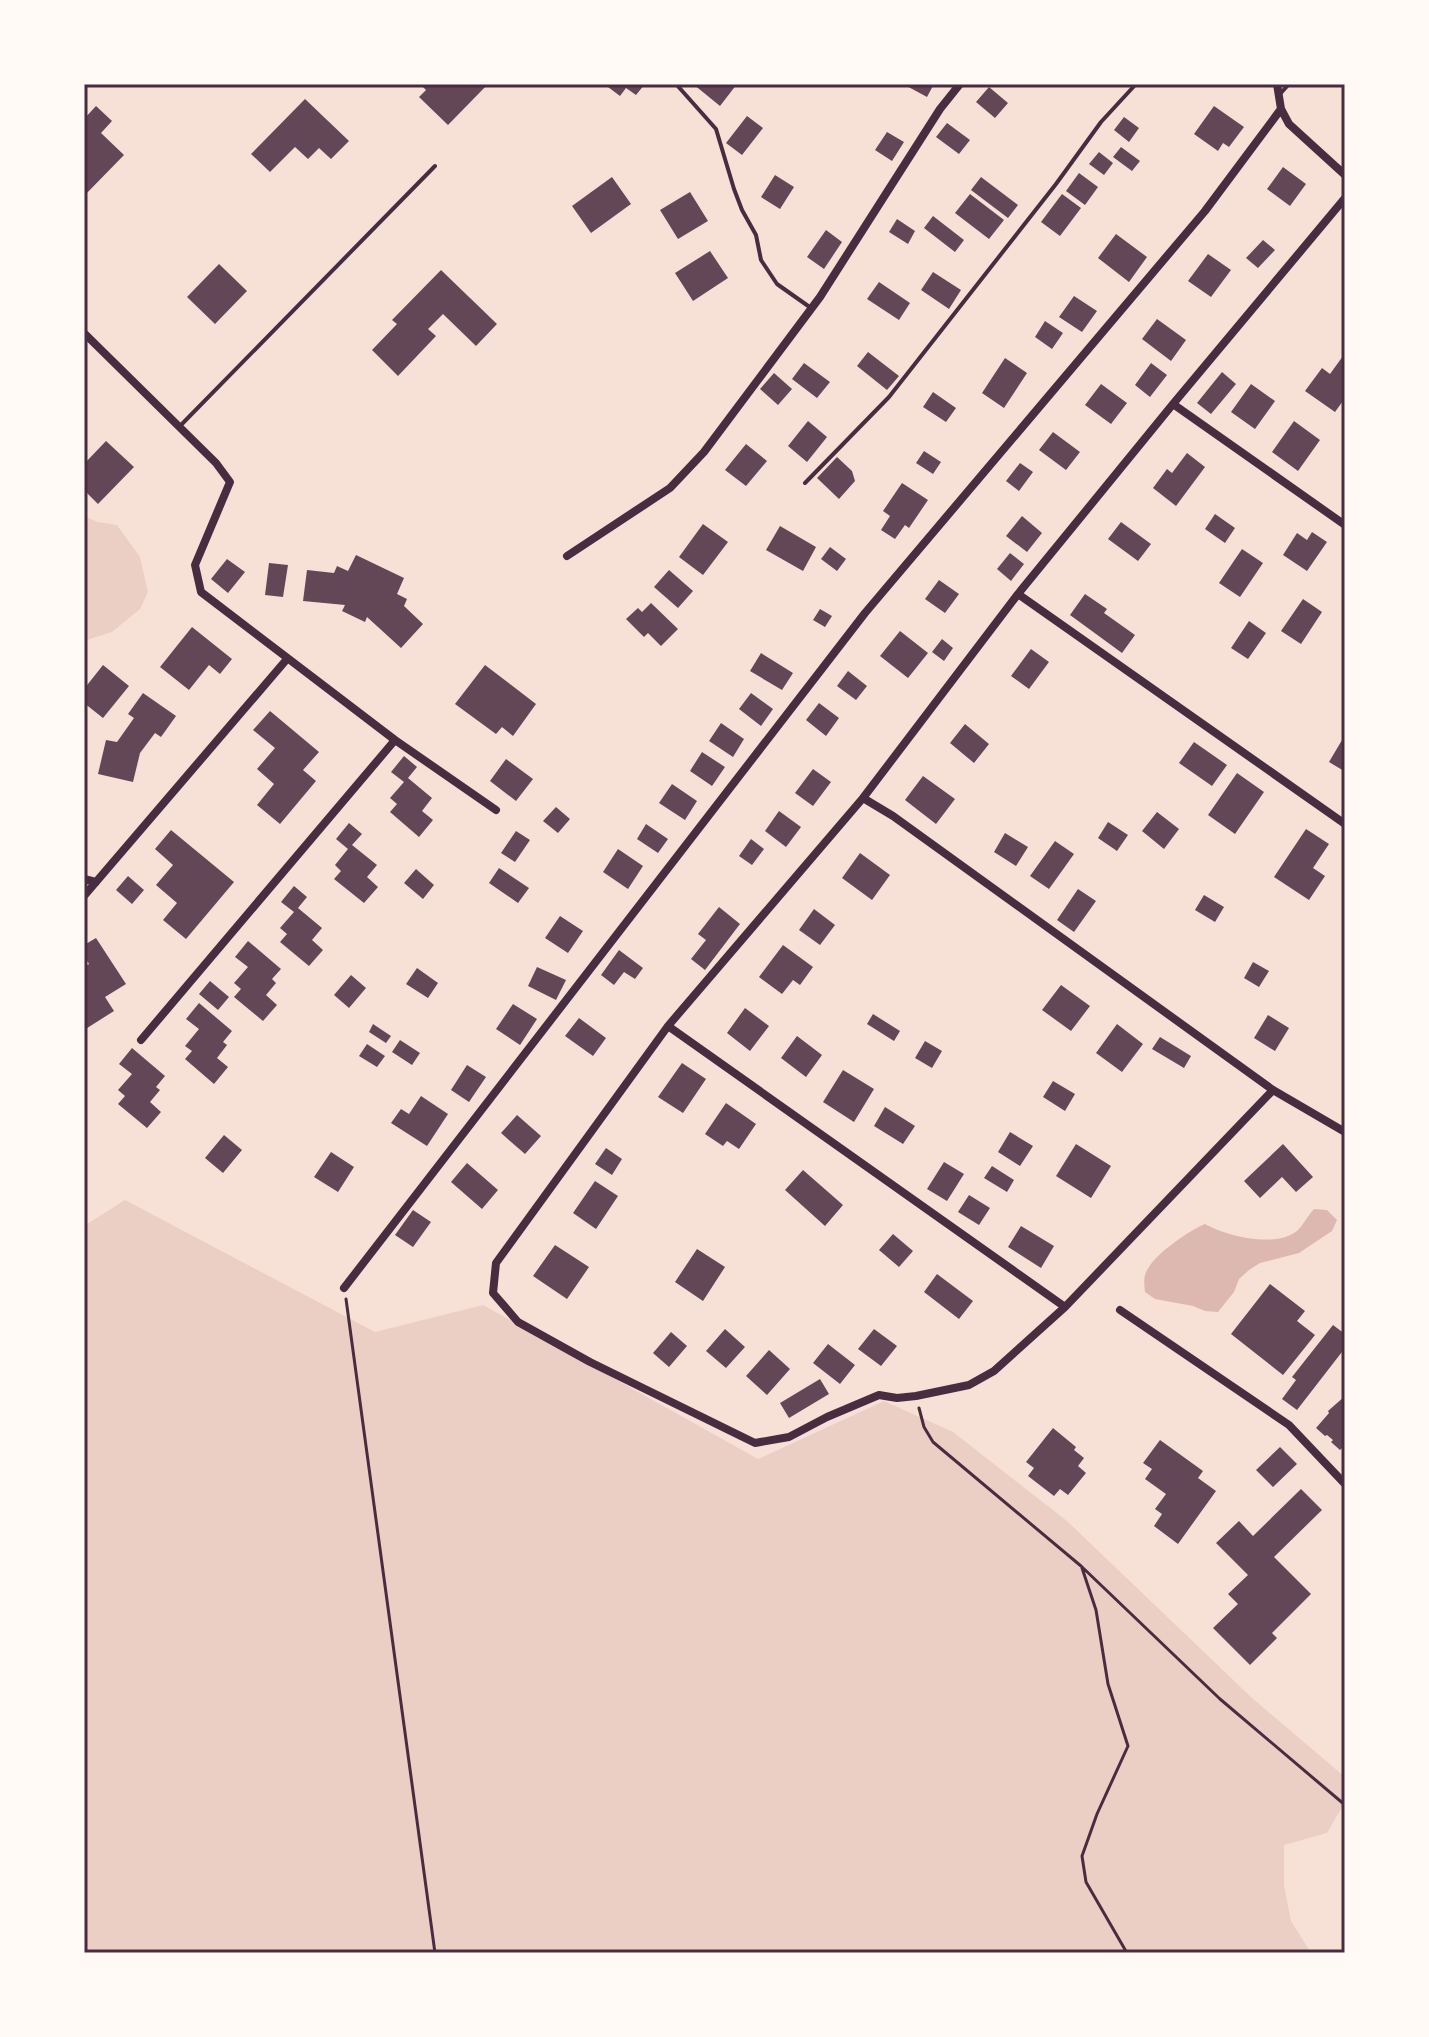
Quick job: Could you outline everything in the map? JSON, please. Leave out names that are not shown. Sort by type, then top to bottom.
[{"type":"street","points":[[567,556],[670,488],[704,452],[812,308],[940,109],[960,84]]},
{"type":"street","points":[[1277,84],[1281,109],[1289,124],[1345,175]]},
{"type":"street","points":[[344,1288],[865,613],[1205,211],[1281,109]]},
{"type":"street","points":[[1273,1090],[1065,1307],[994,1371],[969,1385],[916,1396],[897,1398],[879,1395],[789,1437],[755,1443],[590,1362],[518,1322],[493,1293],[496,1263],[668,1026],[863,798],[1018,594],[1345,198]]},
{"type":"street","points":[[84,333],[216,463],[230,482],[195,565],[201,592],[395,740],[496,810]]},
{"type":"street","points":[[1173,404],[1345,525]]},
{"type":"street","points":[[1018,594],[1345,824]]},
{"type":"street","points":[[84,896],[287,659]]},
{"type":"street","points":[[141,1040],[395,740]]},
{"type":"street","points":[[863,798],[893,816],[1273,1090],[1345,1132]]},
{"type":"street","points":[[84,879],[96,882]]},
{"type":"street","points":[[668,1026],[1065,1307]]},
{"type":"street","points":[[1120,1310],[1289,1425],[1345,1484]]},
{"type":"lane","points":[[676,84],[716,129],[734,189],[756,235],[761,260],[777,284],[812,308]]},
{"type":"lane","points":[[805,483],[889,397],[1101,122],[1136,84]]},
{"type":"lane","points":[[1280,95],[1289,84]]},
{"type":"lane","points":[[178,427],[435,166]]},
{"type":"path","points":[[344,1288],[435,1953]]},
{"type":"path","points":[[916,1396],[924,1427],[933,1442],[1081,1566],[1220,1699],[1345,1805]]},
{"type":"path","points":[[1081,1566],[1096,1610],[1108,1684],[1128,1746],[1082,1856],[1086,1882],[1127,1953]]},
{"type":"shaded area","points":[[84,516],[117,525],[140,557],[148,592],[140,609],[112,632],[84,641]]},
{"type":"shaded area","points":[[125,1200],[375,1332],[483,1305],[758,1459],[884,1401],[953,1432],[1067,1521],[1252,1698],[1345,1777],[1345,1802],[1327,1833],[1284,1845],[1284,1885],[1291,1921],[1311,1953],[84,1953],[84,1226]]},
{"type":"shaded area","points":[[1314,1209],[1327,1210],[1337,1220],[1332,1231],[1299,1253],[1260,1263],[1249,1270],[1239,1279],[1234,1292],[1218,1312],[1155,1299],[1145,1292],[1145,1276],[1153,1261],[1174,1242],[1205,1224],[1225,1233],[1252,1239],[1278,1239],[1298,1230]]},
{"type":"building","points":[[420,84],[488,84],[448,125],[419,97],[426,90]]},
{"type":"building","points":[[604,84],[645,84],[636,95],[626,88],[620,96]]},
{"type":"building","points":[[693,84],[737,84],[720,106]]},
{"type":"building","points":[[903,84],[934,84],[927,97]]},
{"type":"building","points":[[989,87],[1008,103],[995,118],[976,102]]},
{"type":"building","points":[[305,99],[349,141],[331,159],[319,148],[308,159],[295,147],[270,172],[251,154]]},
{"type":"building","points":[[96,106],[112,121],[101,133],[124,155],[84,196],[84,119]]},
{"type":"building","points":[[1214,106],[1244,127],[1229,147],[1223,143],[1218,151],[1194,134]]},
{"type":"building","points":[[747,116],[763,128],[742,155],[726,143]]},
{"type":"building","points":[[1124,117],[1139,128],[1129,142],[1114,130]]},
{"type":"building","points":[[947,123],[970,140],[959,154],[936,137]]},
{"type":"building","points":[[887,132],[904,142],[892,161],[875,150]]},
{"type":"building","points":[[1121,147],[1140,161],[1132,171],[1113,157]]},
{"type":"building","points":[[1099,152],[1113,163],[1104,175],[1089,164]]},
{"type":"building","points":[[1283,167],[1306,184],[1290,206],[1267,189]]},
{"type":"building","points":[[1079,173],[1098,187],[1085,205],[1066,191]]},
{"type":"building","points":[[775,175],[794,187],[780,209],[761,197]]},
{"type":"building","points":[[612,177],[631,204],[591,233],[572,206]]},
{"type":"building","points":[[981,177],[1018,205],[1008,218],[971,190]]},
{"type":"building","points":[[690,192],[708,221],[678,239],[660,210]]},
{"type":"building","points":[[970,194],[1004,220],[989,239],[955,213]]},
{"type":"building","points":[[1062,194],[1081,208],[1060,236],[1041,222]]},
{"type":"building","points":[[933,216],[964,240],[955,252],[924,228]]},
{"type":"building","points":[[897,219],[915,231],[908,244],[889,232]]},
{"type":"building","points":[[826,230],[842,242],[824,269],[807,257]]},
{"type":"building","points":[[1116,234],[1147,257],[1129,282],[1098,258]]},
{"type":"building","points":[[1263,240],[1275,250],[1258,268],[1246,258]]},
{"type":"building","points":[[710,251],[728,278],[693,301],[675,273]]},
{"type":"building","points":[[1208,254],[1231,270],[1211,297],[1188,281]]},
{"type":"building","points":[[219,264],[247,291],[215,324],[187,297]]},
{"type":"building","points":[[441,270],[497,324],[476,346],[443,314],[428,329],[436,336],[398,376],[372,350],[397,324],[392,320]]},
{"type":"building","points":[[933,272],[961,290],[949,309],[921,290]]},
{"type":"building","points":[[879,282],[910,303],[899,320],[867,299]]},
{"type":"building","points":[[1074,296],[1097,311],[1082,332],[1059,317]]},
{"type":"building","points":[[1157,319],[1186,340],[1171,361],[1142,339]]},
{"type":"building","points":[[1045,321],[1063,333],[1052,349],[1035,337]]},
{"type":"building","points":[[868,352],[899,376],[887,390],[857,366]]},
{"type":"building","points":[[1343,356],[1345,398],[1335,412],[1305,391],[1322,368],[1330,374]]},
{"type":"building","points":[[1005,358],[1027,373],[1004,408],[982,393]]},
{"type":"building","points":[[804,363],[830,382],[817,398],[792,379]]},
{"type":"building","points":[[1151,363],[1167,375],[1150,397],[1135,385]]},
{"type":"building","points":[[1222,372],[1236,384],[1211,414],[1197,403]]},
{"type":"building","points":[[774,373],[792,389],[778,405],[760,389]]},
{"type":"building","points":[[1101,384],[1127,403],[1111,424],[1085,405]]},
{"type":"building","points":[[1251,384],[1275,401],[1255,429],[1231,412]]},
{"type":"building","points":[[933,392],[956,408],[946,422],[923,407]]},
{"type":"building","points":[[808,421],[827,437],[807,462],[788,446]]},
{"type":"building","points":[[1294,421],[1320,440],[1298,471],[1272,452]]},
{"type":"building","points":[[1053,432],[1080,452],[1066,470],[1039,450]]},
{"type":"building","points":[[106,441],[134,467],[98,504],[84,490],[84,464]]},
{"type":"building","points":[[746,444],[767,461],[746,486],[725,470]]},
{"type":"building","points":[[924,451],[941,462],[933,474],[916,463]]},
{"type":"building","points":[[1187,453],[1205,467],[1176,506],[1153,488],[1167,469],[1172,473]]},
{"type":"building","points":[[837,457],[852,471],[855,481],[839,499],[817,478]]},
{"type":"building","points":[[1020,463],[1033,472],[1019,491],[1006,481]]},
{"type":"building","points":[[902,483],[928,500],[909,528],[905,525],[895,539],[881,530],[890,516],[883,511]]},
{"type":"building","points":[[1215,514],[1235,528],[1225,543],[1205,529]]},
{"type":"building","points":[[1022,516],[1042,533],[1027,552],[1006,536]]},
{"type":"building","points":[[1121,522],[1151,544],[1138,561],[1108,539]]},
{"type":"building","points":[[703,524],[728,542],[703,575],[679,557]]},
{"type":"building","points":[[780,526],[816,547],[803,571],[766,550]]},
{"type":"building","points":[[1312,532],[1327,542],[1307,571],[1283,555],[1297,533],[1307,540]]},
{"type":"building","points":[[830,547],[846,559],[837,571],[821,559]]},
{"type":"building","points":[[1242,549],[1263,563],[1240,597],[1219,583]]},
{"type":"building","points":[[1010,553],[1024,564],[1011,581],[997,569]]},
{"type":"building","points":[[356,555],[404,578],[397,594],[407,599],[404,606],[423,624],[401,648],[367,617],[365,622],[342,611],[345,605],[303,601],[307,570],[334,573],[337,566],[348,571]]},
{"type":"building","points":[[227,559],[245,572],[228,593],[211,579]]},
{"type":"building","points":[[269,563],[288,565],[283,597],[265,595]]},
{"type":"building","points":[[669,570],[693,591],[678,608],[654,587]]},
{"type":"building","points":[[939,580],[959,594],[945,613],[925,599]]},
{"type":"building","points":[[1085,594],[1107,609],[1104,613],[1135,635],[1122,653],[1070,615]]},
{"type":"building","points":[[1303,599],[1322,612],[1301,644],[1281,631]]},
{"type":"building","points":[[651,603],[678,629],[661,646],[648,633],[644,637],[626,619],[638,608],[642,612]]},
{"type":"building","points":[[820,609],[832,616],[825,627],[813,620]]},
{"type":"building","points":[[1249,621],[1266,633],[1248,659],[1231,648]]},
{"type":"building","points":[[192,627],[232,659],[220,674],[209,665],[189,690],[160,667]]},
{"type":"building","points":[[900,631],[928,653],[908,678],[880,656]]},
{"type":"building","points":[[942,639],[953,648],[944,661],[932,652]]},
{"type":"building","points":[[1031,649],[1049,662],[1029,689],[1011,676]]},
{"type":"building","points":[[761,653],[793,673],[782,690],[750,671]]},
{"type":"building","points":[[103,665],[129,686],[103,718],[84,703],[84,689]]},
{"type":"building","points":[[485,665],[536,704],[513,736],[502,727],[496,734],[455,704]]},
{"type":"building","points":[[848,671],[867,686],[856,700],[837,686]]},
{"type":"building","points":[[143,693],[176,716],[161,737],[155,733],[140,753],[133,782],[98,774],[106,740],[117,742],[134,718],[128,714]]},
{"type":"building","points":[[751,693],[773,709],[761,726],[739,709]]},
{"type":"building","points":[[819,703],[839,718],[826,736],[806,720]]},
{"type":"building","points":[[270,711],[319,752],[303,770],[316,781],[280,824],[257,805],[274,784],[257,769],[275,748],[253,730]]},
{"type":"building","points":[[721,723],[744,739],[733,757],[709,741]]},
{"type":"building","points":[[965,724],[989,744],[974,763],[950,743]]},
{"type":"building","points":[[1345,735],[1345,769],[1344,771],[1329,762]]},
{"type":"building","points":[[1194,742],[1227,765],[1212,786],[1179,763]]},
{"type":"building","points":[[702,752],[725,767],[712,786],[690,771]]},
{"type":"building","points":[[404,756],[417,767],[408,778],[432,798],[422,811],[433,820],[419,837],[390,812],[397,804],[390,798],[404,782],[391,772]]},
{"type":"building","points":[[506,759],[533,779],[516,801],[490,781]]},
{"type":"building","points":[[813,769],[831,782],[813,806],[795,793]]},
{"type":"building","points":[[1237,773],[1264,792],[1235,834],[1208,815]]},
{"type":"building","points":[[923,776],[955,799],[936,824],[905,800]]},
{"type":"building","points":[[672,784],[697,801],[685,820],[659,803]]},
{"type":"building","points":[[556,807],[570,819],[558,833],[543,821]]},
{"type":"building","points":[[779,811],[801,827],[786,847],[765,831]]},
{"type":"building","points":[[1157,812],[1179,829],[1164,849],[1142,831]]},
{"type":"building","points":[[1108,822],[1128,835],[1117,851],[1098,838]]},
{"type":"building","points":[[349,823],[362,834],[352,845],[377,865],[367,877],[378,887],[364,903],[334,879],[341,871],[335,865],[348,849],[336,839]]},
{"type":"building","points":[[646,824],[668,839],[658,853],[637,839]]},
{"type":"building","points":[[1306,829],[1329,844],[1313,868],[1325,876],[1309,900],[1274,877]]},
{"type":"building","points":[[171,830],[234,882],[186,939],[163,920],[177,903],[156,885],[173,865],[155,849]]},
{"type":"building","points":[[516,831],[530,840],[515,862],[501,853]]},
{"type":"building","points":[[1005,833],[1028,847],[1016,866],[994,852]]},
{"type":"building","points":[[751,839],[764,849],[752,865],[739,856]]},
{"type":"building","points":[[1055,841],[1074,854],[1049,889],[1030,876]]},
{"type":"building","points":[[618,849],[643,866],[628,889],[603,872]]},
{"type":"building","points":[[860,853],[890,875],[872,900],[842,878]]},
{"type":"building","points":[[499,868],[529,888],[518,903],[489,883]]},
{"type":"building","points":[[416,869],[434,885],[423,899],[404,883]]},
{"type":"building","points":[[128,876],[144,890],[132,904],[116,890]]},
{"type":"building","points":[[294,886],[307,897],[298,908],[322,928],[312,940],[323,950],[309,966],[280,942],[287,934],[280,928],[294,912],[281,902]]},
{"type":"building","points":[[1078,889],[1096,901],[1074,932],[1057,920]]},
{"type":"building","points":[[1204,895],[1224,907],[1215,922],[1195,910]]},
{"type":"building","points":[[719,907],[740,924],[705,970],[691,959],[706,940],[698,934]]},
{"type":"building","points":[[814,909],[835,925],[820,945],[799,930]]},
{"type":"building","points":[[560,916],[583,931],[568,953],[545,938]]},
{"type":"building","points":[[96,938],[126,984],[105,997],[114,1011],[84,1030],[84,967],[89,964],[84,956],[84,945]]},
{"type":"building","points":[[248,941],[281,969],[272,979],[276,983],[266,995],[277,1005],[263,1021],[234,997],[241,989],[234,983],[248,967],[235,957]]},
{"type":"building","points":[[783,945],[813,967],[800,985],[793,980],[782,994],[759,977]]},
{"type":"building","points":[[619,950],[643,968],[635,979],[624,972],[614,985],[601,975]]},
{"type":"building","points":[[1253,962],[1269,971],[1259,987],[1244,978]]},
{"type":"building","points":[[537,967],[566,980],[556,1000],[528,986]]},
{"type":"building","points":[[417,968],[438,983],[428,998],[406,984]]},
{"type":"building","points":[[351,975],[366,988],[349,1008],[334,995]]},
{"type":"building","points":[[210,981],[229,997],[218,1010],[199,994]]},
{"type":"building","points":[[1061,985],[1090,1006],[1071,1031],[1042,1010]]},
{"type":"building","points":[[199,1003],[232,1031],[223,1042],[227,1045],[217,1058],[228,1067],[214,1084],[185,1059],[192,1051],[185,1046],[199,1029],[186,1019]]},
{"type":"building","points":[[513,1004],[537,1019],[520,1045],[496,1029]]},
{"type":"building","points":[[745,1008],[769,1026],[750,1051],[727,1033]]},
{"type":"building","points":[[873,1014],[900,1031],[894,1041],[867,1024]]},
{"type":"building","points":[[1268,1015],[1289,1028],[1275,1051],[1254,1038]]},
{"type":"building","points":[[579,1018],[606,1038],[593,1056],[565,1036]]},
{"type":"building","points":[[373,1024],[391,1036],[386,1043],[369,1032]]},
{"type":"building","points":[[1117,1024],[1143,1044],[1122,1072],[1096,1053]]},
{"type":"building","points":[[797,1036],[822,1055],[806,1077],[781,1058]]},
{"type":"building","points":[[1160,1037],[1191,1056],[1184,1068],[1152,1049]]},
{"type":"building","points":[[400,1040],[420,1053],[412,1065],[392,1052]]},
{"type":"building","points":[[925,1041],[942,1051],[932,1068],[915,1058]]},
{"type":"building","points":[[367,1044],[385,1056],[377,1067],[359,1056]]},
{"type":"building","points":[[132,1048],[165,1076],[156,1087],[160,1090],[150,1102],[161,1112],[147,1128],[118,1104],[125,1096],[118,1090],[132,1074],[119,1064]]},
{"type":"building","points":[[682,1063],[706,1079],[683,1113],[658,1097]]},
{"type":"building","points":[[467,1065],[486,1077],[469,1102],[451,1090]]},
{"type":"building","points":[[843,1070],[874,1089],[854,1122],[823,1102]]},
{"type":"building","points":[[1053,1081],[1075,1094],[1065,1111],[1043,1097]]},
{"type":"building","points":[[421,1096],[448,1114],[427,1146],[391,1123],[401,1109],[409,1114]]},
{"type":"building","points":[[726,1103],[756,1124],[739,1149],[727,1141],[723,1146],[705,1134]]},
{"type":"building","points":[[885,1107],[915,1126],[903,1144],[874,1126]]},
{"type":"building","points":[[517,1115],[541,1136],[525,1154],[501,1133]]},
{"type":"building","points":[[1010,1132],[1033,1146],[1020,1166],[998,1152]]},
{"type":"building","points":[[224,1135],[242,1150],[223,1173],[205,1158]]},
{"type":"building","points":[[1076,1144],[1111,1166],[1091,1198],[1056,1176]]},
{"type":"building","points":[[1283,1144],[1313,1177],[1296,1192],[1282,1177],[1260,1198],[1244,1181]]},
{"type":"building","points":[[606,1148],[622,1159],[612,1175],[595,1164]]},
{"type":"building","points":[[331,1152],[354,1167],[338,1192],[314,1177]]},
{"type":"building","points":[[944,1162],[964,1174],[947,1201],[927,1189]]},
{"type":"building","points":[[467,1163],[498,1190],[482,1209],[451,1182]]},
{"type":"building","points":[[992,1166],[1014,1180],[1007,1192],[984,1178]]},
{"type":"building","points":[[803,1170],[843,1205],[825,1226],[785,1190]]},
{"type":"building","points":[[595,1181],[618,1196],[596,1229],[573,1213]]},
{"type":"building","points":[[969,1195],[990,1208],[979,1225],[958,1212]]},
{"type":"building","points":[[413,1210],[431,1222],[413,1247],[395,1235]]},
{"type":"building","points":[[1021,1226],[1054,1246],[1041,1268],[1008,1247]]},
{"type":"building","points":[[893,1234],[913,1251],[899,1267],[879,1250]]},
{"type":"building","points":[[555,1245],[589,1267],[567,1299],[533,1276]]},
{"type":"building","points":[[697,1249],[725,1267],[703,1301],[675,1282]]},
{"type":"building","points":[[937,1274],[973,1301],[959,1319],[924,1292]]},
{"type":"building","points":[[1270,1284],[1305,1311],[1297,1321],[1315,1335],[1283,1375],[1231,1334]]},
{"type":"building","points":[[1333,1325],[1345,1334],[1345,1348],[1297,1410],[1282,1399],[1296,1380],[1292,1377]]},
{"type":"building","points":[[725,1329],[745,1347],[726,1368],[706,1351]]},
{"type":"building","points":[[874,1329],[897,1346],[881,1366],[858,1349]]},
{"type":"building","points":[[671,1332],[687,1346],[669,1367],[653,1353]]},
{"type":"building","points":[[828,1344],[855,1365],[840,1384],[813,1363]]},
{"type":"building","points":[[769,1350],[790,1369],[767,1395],[746,1376]]},
{"type":"building","points":[[820,1379],[829,1394],[789,1418],[780,1403]]},
{"type":"building","points":[[1345,1396],[1345,1445],[1340,1450],[1331,1442],[1333,1440],[1316,1428],[1328,1411]]},
{"type":"building","points":[[1053,1428],[1084,1458],[1078,1466],[1086,1473],[1068,1495],[1060,1489],[1054,1496],[1028,1476],[1034,1468],[1026,1462]]},
{"type":"building","points":[[1160,1440],[1203,1471],[1198,1478],[1216,1491],[1178,1544],[1154,1526],[1162,1514],[1155,1509],[1166,1494],[1145,1479],[1152,1469],[1143,1463]]},
{"type":"building","points":[[1280,1447],[1297,1464],[1273,1487],[1256,1470]]},
{"type":"building","points":[[1301,1489],[1322,1510],[1274,1557],[1311,1594],[1272,1633],[1277,1638],[1250,1665],[1213,1628],[1238,1604],[1228,1594],[1248,1575],[1216,1543],[1239,1521],[1253,1536]]}]
